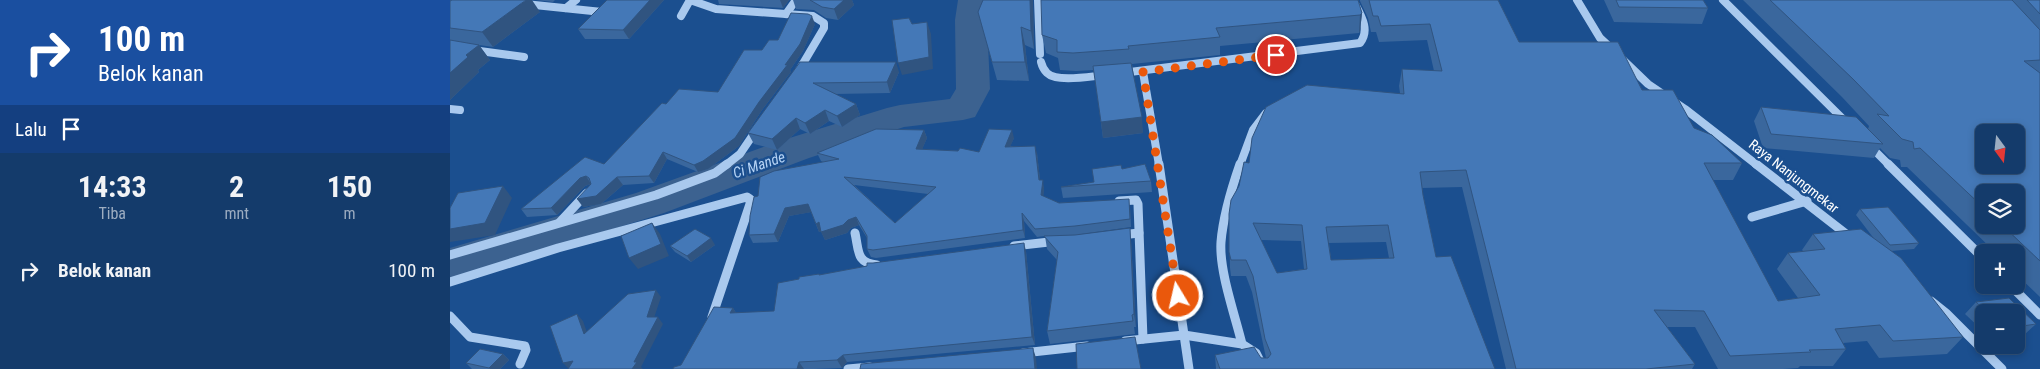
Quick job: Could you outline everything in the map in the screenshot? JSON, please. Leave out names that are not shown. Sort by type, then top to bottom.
[{"type":"street","points":[[566,8],[576,0]]},
{"type":"street","points":[[681,16],[690,0],[716,8],[814,16],[824,23],[824,28],[802,67],[790,82]]},
{"type":"street","points":[[786,14],[796,0]]},
{"type":"street","points":[[1038,0],[1040,54]]},
{"type":"street","points":[[1041,62],[1050,75],[1061,77],[1143,72],[1360,44],[1366,34],[1366,27],[1353,0]]},
{"type":"street","name":"Raya Nanjungmekar","points":[[1577,0],[1600,38],[1648,84],[1806,201],[1856,242]]},
{"type":"street","points":[[1723,0],[1857,133]]},
{"type":"street","points":[[517,4],[602,12]]},
{"type":"street","points":[[450,47],[524,57]]},
{"type":"street","points":[[802,67],[812,67]]},
{"type":"street","points":[[1143,72],[1189,369]]},
{"type":"street","points":[[450,109],[460,110]]},
{"type":"street","points":[[1242,344],[1225,276],[1221,243],[1233,184],[1253,130],[1269,109]]},
{"type":"street","points":[[450,254],[656,195],[715,174],[740,154],[762,122]]},
{"type":"street","points":[[1864,140],[1975,250]]},
{"type":"street","points":[[558,224],[590,190]]},
{"type":"street","points":[[450,282],[558,248],[747,197],[750,199],[750,204],[712,318],[707,326]]},
{"type":"street","points":[[1112,201],[1136,200],[1143,338]]},
{"type":"street","points":[[1752,217],[1806,201]]},
{"type":"street","points":[[855,233],[860,258],[866,264],[886,263]]},
{"type":"street","points":[[1112,236],[1139,233]]},
{"type":"street","points":[[1008,247],[1069,241]]},
{"type":"street","points":[[2019,294],[2040,315]]},
{"type":"street","points":[[1924,296],[1946,314],[2002,369]]},
{"type":"street","points":[[450,316],[470,337],[525,346],[526,350],[520,364]]},
{"type":"street","points":[[1114,342],[1184,335],[1242,344],[1256,353],[1264,369]]},
{"type":"street","points":[[1010,354],[1094,345]]},
{"type":"street","points":[[848,369],[877,366]]},
{"type":"building","points":[[526,0],[482,32],[450,28],[450,1]]},
{"type":"building","points":[[607,0],[650,0],[623,30],[578,29]]},
{"type":"building","points":[[810,0],[844,0],[834,9],[822,7]]},
{"type":"building","points":[[983,0],[1030,0],[1031,31],[1021,27],[1025,62],[992,62],[978,12]]},
{"type":"building","points":[[1041,0],[1358,0],[1362,13],[1360,15],[1216,28],[1220,37],[1128,46],[1129,49],[1073,53],[1057,52],[1057,40],[1042,35]]},
{"type":"building","points":[[1369,0],[1498,0],[1519,42],[1618,42],[1642,90],[1673,90],[1694,128],[1712,135],[1742,163],[1704,163],[1778,301],[1820,295],[1788,253],[1825,249],[1813,234],[1861,229],[1901,258],[1963,337],[1893,341],[1880,325],[1835,329],[1846,349],[1730,356],[1704,311],[1654,310],[1695,364],[1646,369],[1516,369],[1466,170],[1420,172],[1423,195],[1436,257],[1451,256],[1495,369],[1220,369],[1215,355],[1254,347],[1261,358],[1268,358],[1271,354],[1265,339],[1253,276],[1246,260],[1231,260],[1229,252],[1231,200],[1239,186],[1244,162],[1249,163],[1252,138],[1266,107],[1307,85],[1404,94],[1402,69],[1442,71],[1430,24],[1381,26],[1378,16],[1373,16]],"holes":[[[1253,223],[1302,225],[1307,269],[1277,273]],[[1388,225],[1394,258],[1331,260],[1326,227]]]},
{"type":"building","points":[[1616,0],[1703,0],[1708,8],[1619,7]]},
{"type":"building","points":[[1770,0],[2012,0],[2040,30],[2040,60],[2024,61],[2040,73],[2040,261],[2025,247],[2025,244],[2022,244],[2012,234],[2025,234],[2025,184],[1975,184],[1975,200],[1920,148],[1914,149],[1913,142],[1902,139],[1877,114],[1889,116]]},
{"type":"building","points":[[2027,0],[2040,0],[2040,14]]},
{"type":"building","points":[[791,13],[812,16],[800,44],[785,65],[788,64],[735,138],[703,161],[694,165],[663,152],[649,176],[617,177],[596,196],[577,199],[591,184],[586,176],[580,178],[551,208],[521,209],[585,157],[604,164],[662,103],[666,104],[679,89],[718,92],[744,50],[762,50],[769,40],[778,40]]},
{"type":"building","points":[[909,18],[912,24],[927,22],[929,57],[898,63],[892,20]]},
{"type":"building","points":[[450,40],[479,45],[466,55],[468,57],[450,73]]},
{"type":"building","points":[[800,62],[896,62],[887,82],[813,83],[856,104],[837,116],[825,110],[805,123],[796,118],[772,139],[748,133]]},
{"type":"building","points":[[1131,63],[1142,117],[1101,122],[1093,66]]},
{"type":"building","points":[[1761,107],[1856,117],[1883,144],[1771,134]]},
{"type":"building","points":[[876,129],[924,130],[916,149],[958,151],[960,148],[979,152],[989,129],[1012,130],[1005,147],[1035,146],[1039,180],[1043,180],[1041,195],[1059,203],[1129,199],[1130,219],[1035,229],[1022,213],[1023,230],[873,250],[867,249],[867,236],[856,217],[848,220],[843,225],[821,232],[819,222],[816,224],[808,204],[785,208],[774,234],[749,235],[750,216],[754,197],[758,196],[760,177],[774,171],[839,159],[817,153]],"holes":[[[844,177],[936,187],[895,223]]]},
{"type":"building","points":[[1145,164],[1151,181],[1061,187],[1094,182],[1092,169],[1121,165],[1122,169]]},
{"type":"building","points":[[503,186],[485,223],[450,229],[450,208],[458,193]]},
{"type":"building","points":[[1888,207],[1919,243],[1890,245],[1860,209]]},
{"type":"building","points":[[652,223],[661,244],[629,258],[621,236]]},
{"type":"building","points":[[1130,228],[1133,321],[1047,331],[1058,252],[1044,236],[1075,235]]},
{"type":"building","points":[[695,229],[711,238],[687,256],[670,246]]},
{"type":"building","points":[[1024,243],[1032,337],[843,355],[837,360],[799,362],[797,369],[673,369],[681,365],[714,307],[733,308],[730,313],[774,311],[778,283],[799,279],[799,277],[867,266],[867,263]]},
{"type":"building","points":[[656,290],[647,317],[658,317],[632,369],[568,369],[573,361],[563,363],[550,326],[577,314],[584,334],[628,294]]},
{"type":"building","points":[[2009,298],[2015,304],[1978,304],[1976,302]]},
{"type":"building","points":[[2025,313],[2036,324],[2025,326]]},
{"type":"building","points":[[1135,337],[1141,369],[1077,369],[1076,344]]},
{"type":"building","points":[[1033,348],[1035,369],[860,369],[861,364]]},
{"type":"building","points":[[480,349],[503,354],[489,368],[466,363]]},
{"type":"waterway","name":"Ci Mande","points":[[450,264],[650,203],[796,149],[900,116],[963,109],[973,89],[971,20],[973,0]]},
{"type":"route","points":[[1178,296],[1155,139],[1143,72],[1276,55]]}]
